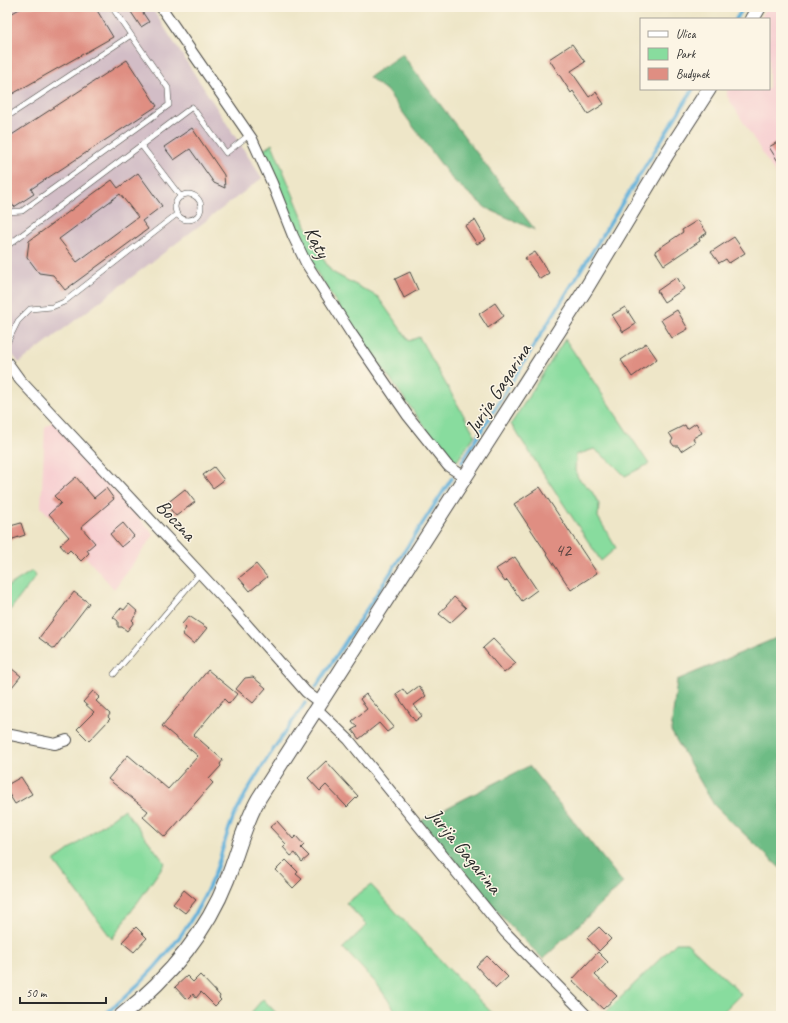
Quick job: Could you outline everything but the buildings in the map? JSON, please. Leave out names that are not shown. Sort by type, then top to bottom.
[{"type":"street","name":"Kąty","points":[[161,7],[249,135],[272,183],[283,213],[306,264],[408,416],[448,466],[466,477]]},
{"type":"street","points":[[753,18],[759,7]]},
{"type":"street","name":"Jurija Gagarina","points":[[121,1016],[166,975],[186,951],[216,905],[235,859],[250,814],[318,705],[587,287],[667,154],[708,90]]},
{"type":"street","name":"Boczna","points":[[7,362],[20,380],[200,573],[318,705]]},
{"type":"street","name":"Jurija Gagarina","points":[[318,705],[349,740],[505,932],[587,1016]]},
{"type":"street","points":[[7,736],[11,735],[54,744],[67,740]]},
{"type":"lane","points":[[7,212],[22,210],[169,105],[168,88],[112,7]]},
{"type":"lane","points":[[7,117],[131,35]]},
{"type":"lane","points":[[7,246],[192,107],[226,153],[249,135]]},
{"type":"lane","points":[[142,145],[180,197]]},
{"type":"lane","points":[[186,195],[194,196],[200,202],[199,215],[192,220],[183,219],[177,214],[175,206],[180,197],[186,195]]},
{"type":"lane","points":[[7,343],[18,321],[30,309],[52,307],[64,302],[177,214]]},
{"type":"lane","points":[[114,674],[200,573]]},
{"type":"shaded area","points":[[7,7],[151,7],[262,178],[19,363],[7,347]]},
{"type":"shaded area","points":[[767,7],[781,7],[781,183],[727,96],[727,90],[770,90],[770,18],[761,18]]},
{"type":"shaded area","points":[[53,421],[154,535],[114,589],[41,507],[45,427]]},
{"type":"green space","points":[[402,54],[535,230],[486,208],[452,179],[387,91],[369,77]]},
{"type":"green space","points":[[272,144],[315,247],[332,272],[378,297],[409,341],[419,337],[475,435],[457,461],[447,459],[337,304],[304,251],[288,217],[267,157],[262,151]]},
{"type":"green space","points":[[565,339],[649,464],[625,476],[612,463],[594,449],[576,455],[575,470],[578,478],[591,490],[599,504],[598,517],[616,548],[601,561],[511,424]]},
{"type":"green space","points":[[32,571],[36,576],[7,614],[7,587]]},
{"type":"green space","points":[[781,636],[780,868],[714,805],[671,731],[677,680]]},
{"type":"green space","points":[[529,766],[623,883],[543,959],[511,927],[421,821]]},
{"type":"green space","points":[[124,809],[165,863],[112,939],[54,861]]},
{"type":"green space","points":[[371,885],[444,964],[495,1016],[399,1016],[377,984],[343,948],[367,925],[346,903]]},
{"type":"green space","points":[[676,943],[687,943],[741,994],[719,1016],[602,1016]]},
{"type":"green space","points":[[263,999],[279,1016],[248,1016]]},
{"type":"waterway","points":[[737,18],[744,7]]},
{"type":"waterway","points":[[462,462],[692,90]]},
{"type":"waterway","points":[[316,687],[452,478]]},
{"type":"waterway","points":[[103,1016],[136,986],[167,954],[193,917],[204,898],[213,877],[226,837],[242,800],[268,757],[305,703]]}]
